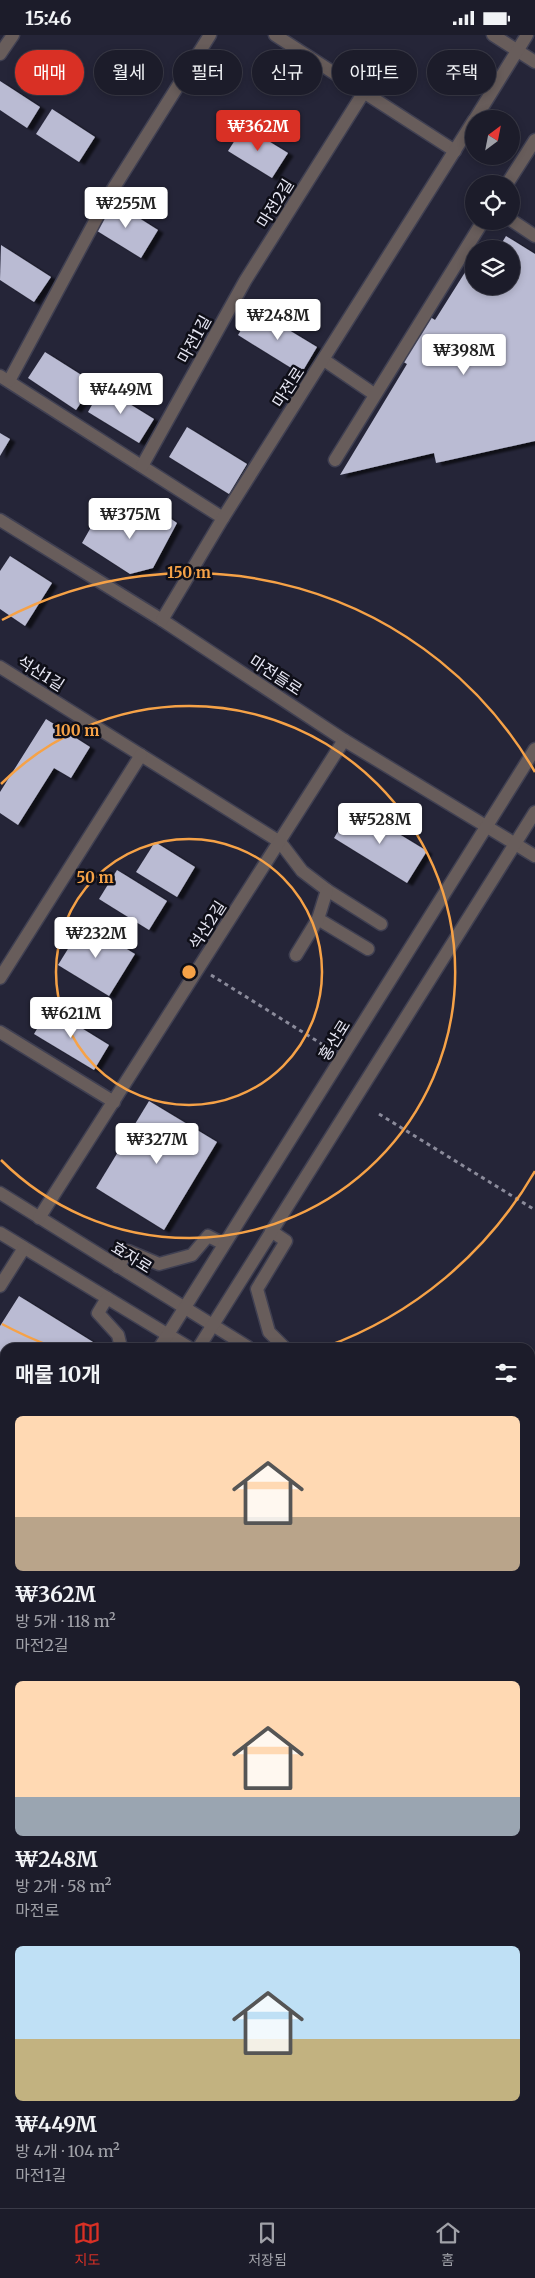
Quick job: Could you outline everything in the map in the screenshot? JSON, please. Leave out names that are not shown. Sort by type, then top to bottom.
[{"type":"street","points":[[0,53],[13,35]]},
{"type":"street","points":[[210,35],[108,197],[5,379],[223,519]]},
{"type":"street","points":[[275,35],[332,72]]},
{"type":"street","points":[[493,35],[535,62]]},
{"type":"street","name":"마전로","points":[[480,110],[527,35]]},
{"type":"street","name":"마전2길","points":[[245,281],[362,95]]},
{"type":"street","points":[[369,95],[454,151]]},
{"type":"street","name":"마전로","points":[[162,620],[223,519],[465,133]]},
{"type":"street","points":[[513,175],[535,140]]},
{"type":"street","points":[[520,226],[535,236]]},
{"type":"street","points":[[335,460],[374,394],[477,230]]},
{"type":"street","name":"마전1길","points":[[142,466],[245,281]]},
{"type":"street","points":[[324,360],[374,394]]},
{"type":"street","name":"마전들로","points":[[0,520],[162,620],[344,740],[535,856]]},
{"type":"street","name":"석산1길","points":[[0,667],[140,755]]},
{"type":"street","name":"석산2길","points":[[39,1217],[344,740]]},
{"type":"street","name":"홍산로","points":[[163,1343],[535,749]]},
{"type":"street","points":[[0,978],[140,755],[280,842],[302,871],[327,891],[381,924]]},
{"type":"street","points":[[202,1343],[535,812]]},
{"type":"street","points":[[296,955],[318,919],[327,891]]},
{"type":"street","points":[[318,919],[368,949]]},
{"type":"street","points":[[0,1032],[114,1102]]},
{"type":"street","name":"효자로","points":[[0,1193],[241,1343]]},
{"type":"street","points":[[271,1231],[286,1241],[257,1289],[269,1332],[280,1343]]},
{"type":"street","points":[[0,1233],[181,1343]]},
{"type":"street","points":[[118,1267],[128,1251],[158,1265],[192,1255],[208,1236],[224,1244]]},
{"type":"street","points":[[0,1286],[24,1248]]},
{"type":"street","points":[[107,1298],[98,1313],[118,1335],[120,1343]]},
{"type":"path","points":[[211,975],[324,1046]]},
{"type":"path","points":[[379,1114],[535,1210]]},
{"type":"building","points":[[0,81],[15,91],[15,95],[22,95],[40,107],[27,128],[0,110]]},
{"type":"building","points":[[52,109],[95,137],[79,162],[36,134]]},
{"type":"building","points":[[244,126],[288,153],[272,178],[228,151]]},
{"type":"building","points":[[112,201],[158,230],[141,258],[94,229]]},
{"type":"building","points":[[506,236],[512,240],[504,240]]},
{"type":"building","points":[[1,245],[51,277],[34,302],[0,280]]},
{"type":"building","points":[[520,245],[535,254],[535,441],[436,463],[434,453],[340,475],[407,364],[400,360],[427,315],[435,320],[465,272],[465,295],[520,295]]},
{"type":"building","points":[[254,309],[317,347],[301,374],[238,335]]},
{"type":"building","points":[[45,352],[94,383],[76,410],[28,378]]},
{"type":"building","points":[[102,387],[154,419],[139,443],[88,412]]},
{"type":"building","points":[[187,427],[247,464],[229,494],[169,457]]},
{"type":"building","points":[[0,433],[10,439],[0,456]]},
{"type":"building","points":[[103,506],[142,529],[155,508],[177,523],[153,568],[130,574],[82,543]]},
{"type":"building","points":[[10,556],[52,583],[25,626],[0,609],[0,571]]},
{"type":"building","points":[[46,719],[90,747],[71,778],[54,768],[18,825],[0,813],[0,792]]},
{"type":"building","points":[[353,806],[427,851],[407,883],[334,838]]},
{"type":"building","points":[[155,842],[195,867],[177,897],[136,872]]},
{"type":"building","points":[[117,870],[167,901],[149,930],[99,899]]},
{"type":"building","points":[[84,923],[135,954],[109,996],[58,965]]},
{"type":"building","points":[[49,1008],[109,1045],[94,1070],[34,1034]]},
{"type":"building","points":[[149,1101],[217,1142],[164,1230],[96,1188]]},
{"type":"building","points":[[19,1296],[93,1342],[0,1343],[0,1326]]}]
